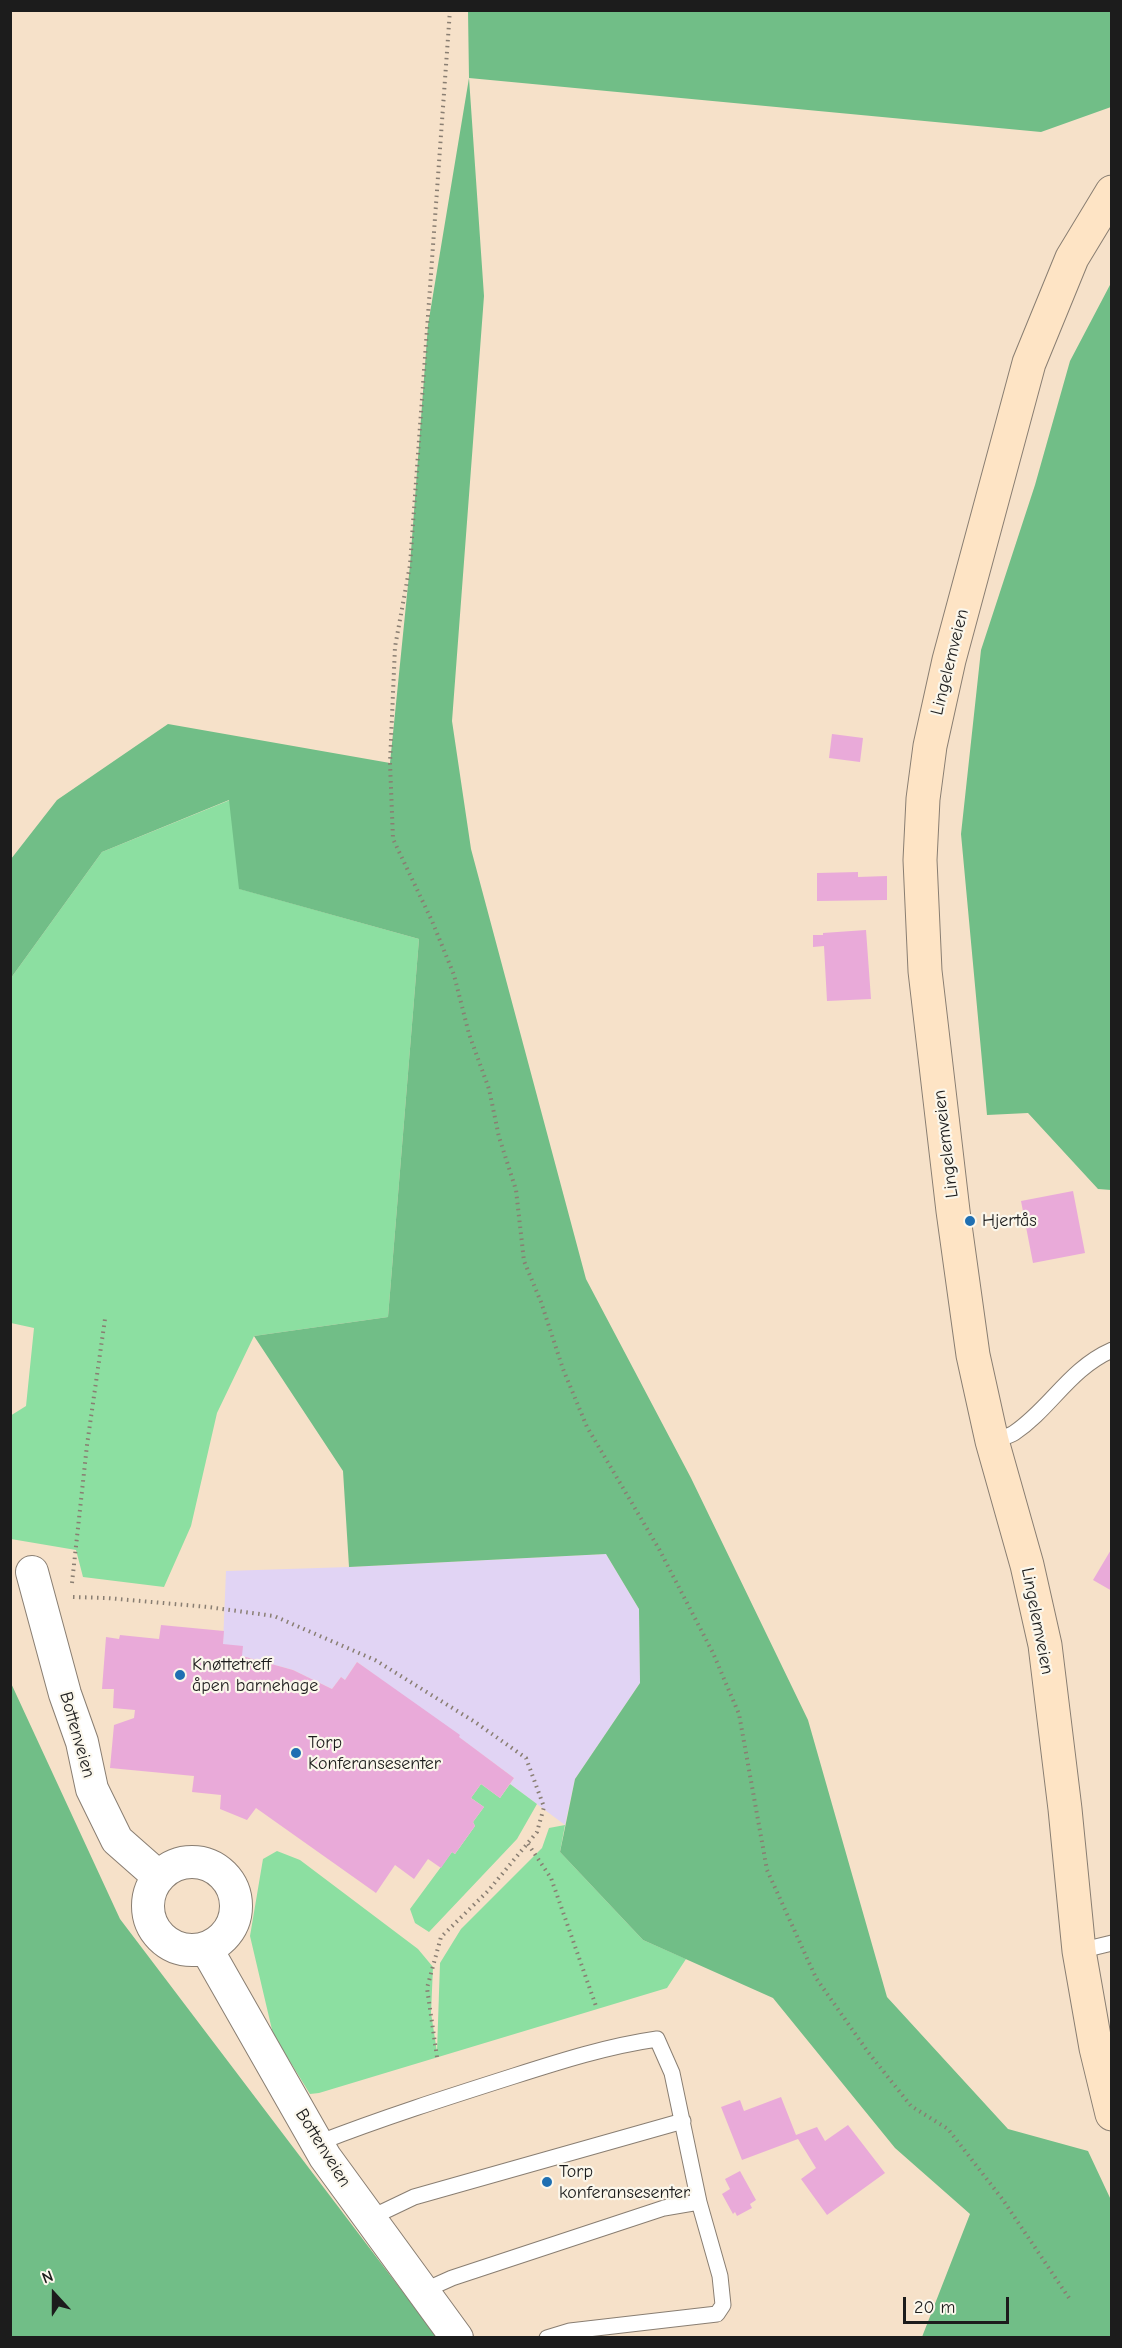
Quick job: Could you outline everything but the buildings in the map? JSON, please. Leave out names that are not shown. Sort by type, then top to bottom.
[{"type":"main road","name":"Lingelemveien","points":[[1112,192],[1072,258],[1029,363],[949,660],[930,746],[923,799],[920,860],[927,983],[972,1344],[992,1441],[1027,1565],[1045,1645],[1079,1951],[1096,2048],[1112,2114]]},
{"type":"street","name":"Bottenveien","points":[[32,1572],[65,1694],[82,1742],[92,1789],[117,1840],[159,1877]]},
{"type":"street","points":[[194,1862],[208,1865],[222,1873],[231,1885],[236,1900],[235,1915],[229,1929],[219,1941],[206,1948],[192,1950],[178,1948],[166,1942],[156,1932],[147,1907],[149,1893],[159,1877],[178,1864],[194,1862]]},
{"type":"street","name":"Bottenveien","points":[[206,1948],[318,2143],[457,2337]]},
{"type":"lane","points":[[992,1441],[1013,1434],[1074,1374],[1095,1358],[1112,1350]]},
{"type":"lane","points":[[1079,1951],[1112,1943]]},
{"type":"lane","points":[[318,2143],[398,2113],[555,2063],[621,2044],[657,2039],[672,2073],[699,2202],[720,2276],[723,2305],[717,2314],[570,2331],[547,2337]]},
{"type":"lane","points":[[370,2218],[414,2197],[683,2121]]},
{"type":"lane","points":[[423,2291],[452,2278],[664,2208],[699,2202]]},
{"type":"path","points":[[450,10],[410,565],[394,646],[390,763],[393,839],[432,921],[454,975],[469,1034],[489,1089],[499,1137],[516,1190],[524,1262],[587,1427],[659,1549],[713,1653],[740,1714],[767,1870],[796,1935],[816,1978],[868,2052],[911,2106],[948,2129],[1004,2200],[1071,2301]]},
{"type":"path","points":[[71,1597],[87,1445],[105,1319]]},
{"type":"path","points":[[90,1598],[208,1607],[274,1616],[375,1660],[475,1722],[526,1758],[544,1807],[537,1832],[488,1891],[441,1937],[427,1988],[437,2057]]},
{"type":"path","points":[[528,1844],[551,1878],[597,2008]]},
{"type":"shaded area","points":[[606,1554],[639,1609],[640,1683],[575,1779],[565,1825],[510,1784],[514,1778],[357,1662],[345,1680],[341,1677],[332,1689],[293,1670],[242,1656],[223,1644],[226,1571]]},
{"type":"green space","points":[[468,11],[1111,11],[1111,107],[1041,132],[469,78]]},
{"type":"green space","points":[[469,78],[484,296],[452,721],[471,849],[586,1279],[691,1478],[808,1720],[887,1997],[1008,2129],[1088,2151],[1111,2200],[1111,2337],[922,2337],[970,2214],[895,2148],[773,1998],[643,1940],[560,1852],[575,1779],[640,1683],[639,1609],[606,1554],[349,1567],[343,1471],[254,1336],[388,1317],[419,939],[239,889],[229,800],[102,852],[11,978],[11,859],[57,800],[168,724],[390,763],[410,565],[428,325]]},
{"type":"green space","points":[[1111,283],[1112,1190],[1098,1189],[1028,1113],[987,1115],[961,834],[981,650],[1035,485],[1070,361]]},
{"type":"green space","points":[[230,800],[240,889],[419,939],[388,1317],[254,1336],[217,1413],[191,1526],[164,1587],[83,1577],[76,1550],[11,1539],[10,1416],[26,1406],[34,1328],[11,1323],[11,978],[102,852]]},
{"type":"green space","points":[[10,1681],[120,1919],[437,2337],[11,2337]]},
{"type":"green space","points":[[481,1784],[500,1798],[510,1784],[537,1804],[517,1839],[429,1932],[415,1923],[410,1909],[452,1852],[455,1854],[475,1826],[473,1822],[484,1807],[471,1798]]},
{"type":"green space","points":[[565,1825],[560,1852],[643,1940],[686,1959],[667,1988],[310,2094],[273,2034],[250,1936],[263,1859],[277,1851],[300,1860],[418,1949],[433,1967],[431,2013],[437,2052],[440,1963],[461,1929],[542,1848],[549,1828]]},
{"type":"place","name":"Hjertås","points":[[970,1221]]},
{"type":"place","name":"Knøttetreff åpen barnehage","points":[[180,1675]]},
{"type":"place","name":"Torp Konferansesenter","points":[[296,1753]]},
{"type":"place","name":"Torp konferansesenter","points":[[547,2182]]}]
